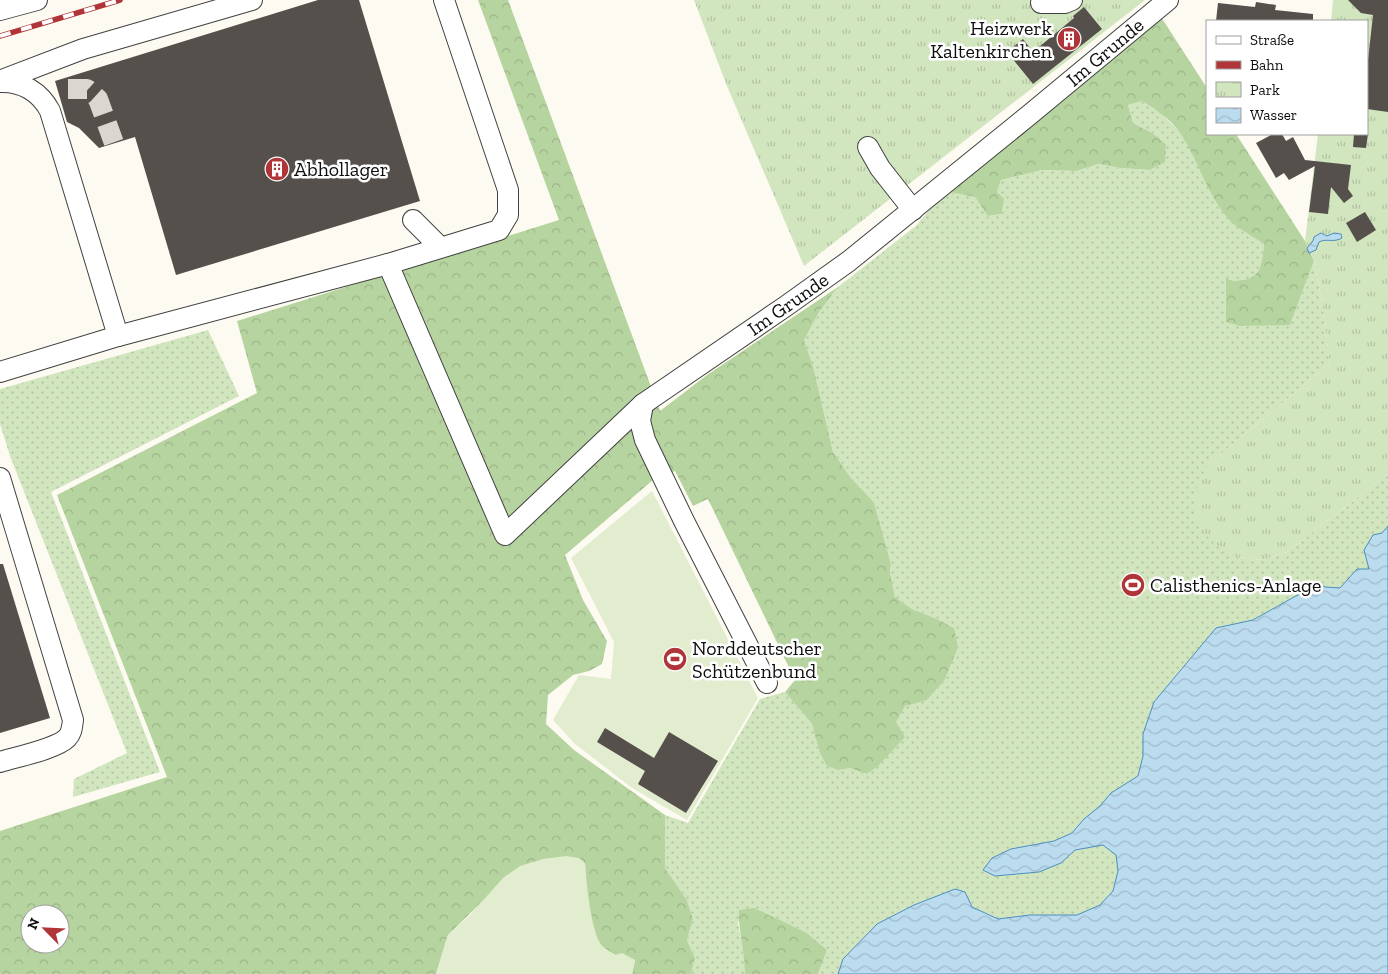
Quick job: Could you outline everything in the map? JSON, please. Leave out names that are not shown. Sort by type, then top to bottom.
[{"type":"street","points":[[0,10],[37,0]]},
{"type":"street","points":[[0,81],[83,49],[252,0]]},
{"type":"street","points":[[0,372],[118,336],[388,264],[499,230],[508,215],[508,190],[444,0]]},
{"type":"street","points":[[1041,3],[1064,3],[1072,0]]},
{"type":"street","name":"Im Grunde","points":[[388,264],[505,535],[643,404],[849,261],[1168,0]]},
{"type":"street","points":[[0,81],[27,87],[40,98],[50,112],[118,336]]},
{"type":"street","points":[[868,147],[880,168],[913,210]]},
{"type":"street","points":[[413,220],[440,247]]},
{"type":"street","points":[[643,404],[640,421],[645,440],[767,683]]},
{"type":"street","points":[[0,478],[73,720],[72,730],[66,739],[51,746],[0,762]]},
{"type":"green space","points":[[478,0],[508,0],[660,411],[707,375],[838,287],[819,312],[804,340],[813,366],[833,452],[851,478],[874,502],[891,564],[890,573],[895,597],[912,609],[954,628],[958,647],[944,681],[927,700],[905,706],[896,722],[905,737],[878,766],[867,774],[850,768],[839,770],[827,766],[819,751],[812,724],[785,692],[795,680],[708,499],[693,506],[675,471],[653,480],[565,555],[583,600],[607,641],[602,664],[589,671],[573,675],[548,695],[546,724],[574,750],[665,815],[665,868],[687,900],[693,919],[687,940],[695,958],[691,974],[632,974],[635,960],[616,955],[603,948],[593,926],[587,893],[585,863],[487,897],[448,935],[436,974],[0,974],[0,831],[167,777],[57,495],[257,393],[237,321],[559,220]]},
{"type":"green space","points":[[694,0],[1145,0],[804,266],[727,86]]},
{"type":"green space","points":[[1333,0],[1388,0],[1388,474],[1287,552],[1262,560],[1236,557],[1214,543],[1199,528],[1194,511],[1197,488],[1208,465],[1329,364],[1325,319],[1314,261],[1305,241],[1318,135],[1368,135],[1368,20],[1331,20]]},
{"type":"green space","points":[[1161,17],[1206,86],[1206,135],[1237,135],[1305,241],[1314,261],[1290,325],[1240,326],[1226,322],[1226,278],[1237,281],[1248,279],[1257,273],[1263,257],[1264,244],[1230,221],[1213,197],[1192,154],[1176,128],[1163,115],[1142,101],[1128,105],[1133,123],[1152,133],[1166,144],[1165,162],[1150,170],[1120,168],[1099,164],[1076,171],[1042,170],[1001,180],[997,192],[1004,199],[1001,214],[988,216],[975,197],[944,191]]},
{"type":"green space","points":[[1142,101],[1162,114],[1179,131],[1197,160],[1206,181],[1255,237],[1264,244],[1260,268],[1254,276],[1238,281],[1227,278],[1290,325],[1314,261],[1325,319],[1329,364],[1208,465],[1236,557],[1262,560],[1287,552],[1388,474],[1388,526],[1382,533],[1369,569],[1357,569],[1340,588],[1325,587],[1319,583],[1253,620],[1216,628],[1154,702],[1143,734],[1143,756],[1138,776],[1111,793],[1072,833],[1054,841],[1011,849],[984,870],[995,876],[1039,872],[1061,863],[1075,850],[1103,845],[1116,855],[1118,871],[1113,891],[1100,905],[1077,915],[1030,915],[998,919],[972,907],[965,892],[955,889],[914,905],[877,924],[843,959],[838,974],[818,974],[827,950],[807,933],[784,923],[738,922],[745,962],[745,974],[691,974],[695,958],[687,940],[693,919],[687,900],[665,868],[665,815],[688,823],[760,699],[785,692],[812,724],[819,751],[839,770],[850,768],[868,774],[905,705],[927,700],[944,681],[954,628],[912,609],[895,597],[890,573],[891,564],[874,502],[851,478],[833,452],[813,366],[804,340],[819,312],[838,287],[917,225],[944,191],[975,197],[989,216],[1001,214],[997,192],[1001,180],[1042,170],[1076,171],[1099,164],[1120,168],[1150,170],[1164,162],[1166,144],[1152,133],[1133,123],[1128,105]]},
{"type":"green space","points":[[208,330],[239,396],[51,492],[160,772],[73,797],[74,779],[127,753],[10,456],[0,424],[0,389]]},
{"type":"green space","name":"Norddeutscher Schützenbund","points":[[652,491],[758,698],[687,820],[632,788],[574,743],[553,720],[579,675],[611,679],[614,642],[571,558]]},
{"type":"green space","name":"Calisthenics-Anlage","points":[[1133,570],[1149,588],[1134,601],[1118,583]]},
{"type":"green space","points":[[566,856],[579,858],[585,863],[590,906],[598,939],[602,946],[615,955],[622,953],[635,960],[632,974],[436,974],[448,935],[470,915],[503,878],[520,866],[543,859]]},
{"type":"green space","points":[[754,908],[807,933],[827,950],[818,974],[745,974],[739,910]]},
{"type":"water","points":[[1321,233],[1327,236],[1334,233],[1341,234],[1342,238],[1319,242],[1316,250],[1309,253],[1307,248],[1314,237]]},
{"type":"water","points":[[1388,526],[1388,974],[838,974],[843,959],[877,924],[914,905],[955,889],[965,892],[972,907],[998,919],[1030,915],[1077,915],[1100,905],[1113,891],[1118,871],[1116,855],[1103,845],[1075,850],[1061,863],[1039,872],[995,876],[983,870],[992,858],[1011,849],[1054,841],[1072,833],[1111,793],[1138,776],[1143,756],[1143,734],[1154,702],[1216,628],[1253,620],[1319,583],[1325,587],[1340,588],[1357,569],[1369,569],[1364,550],[1373,535],[1382,533]]},
{"type":"building","name":"Abhollager","points":[[318,0],[359,0],[420,201],[176,275],[135,137],[99,148],[79,128],[67,122],[55,81]]},
{"type":"building","points":[[1348,0],[1388,0],[1388,112],[1368,109],[1368,60],[1373,15],[1361,13]]},
{"type":"building","points":[[1256,2],[1276,5],[1275,10],[1313,14],[1313,20],[1216,20],[1218,3],[1255,7]]},
{"type":"building","name":"Heizwerk Kaltenkirchen","points":[[1084,7],[1102,29],[1033,84],[1007,52],[1023,39],[1033,52],[1074,18],[1073,16]]},
{"type":"building","points":[[1271,135],[1283,135],[1286,141],[1293,137],[1305,160],[1351,165],[1348,189],[1353,196],[1344,203],[1331,187],[1328,214],[1309,212],[1315,166],[1289,180],[1284,173],[1276,178],[1256,143]]},
{"type":"building","points":[[1354,135],[1368,135],[1366,148],[1353,147]]},
{"type":"building","points":[[1365,212],[1376,230],[1357,242],[1346,223]]},
{"type":"building","points":[[0,564],[3,564],[50,718],[0,733]]},
{"type":"building","points":[[605,728],[654,758],[669,732],[718,761],[686,813],[638,784],[645,771],[597,742]]},
{"type":"tunnel","points":[[68,89],[87,89],[98,99],[114,143]]},
{"type":"railway","points":[[0,36],[120,0]]},
{"type":"place","name":"Heizwerk Kaltenkirchen","points":[[1069,39]]},
{"type":"place","name":"Abhollager","points":[[277,169]]},
{"type":"place","name":"Calisthenics-Anlage","points":[[1133,585]]},
{"type":"place","name":"Norddeutscher Schützenbund","points":[[675,659]]}]
